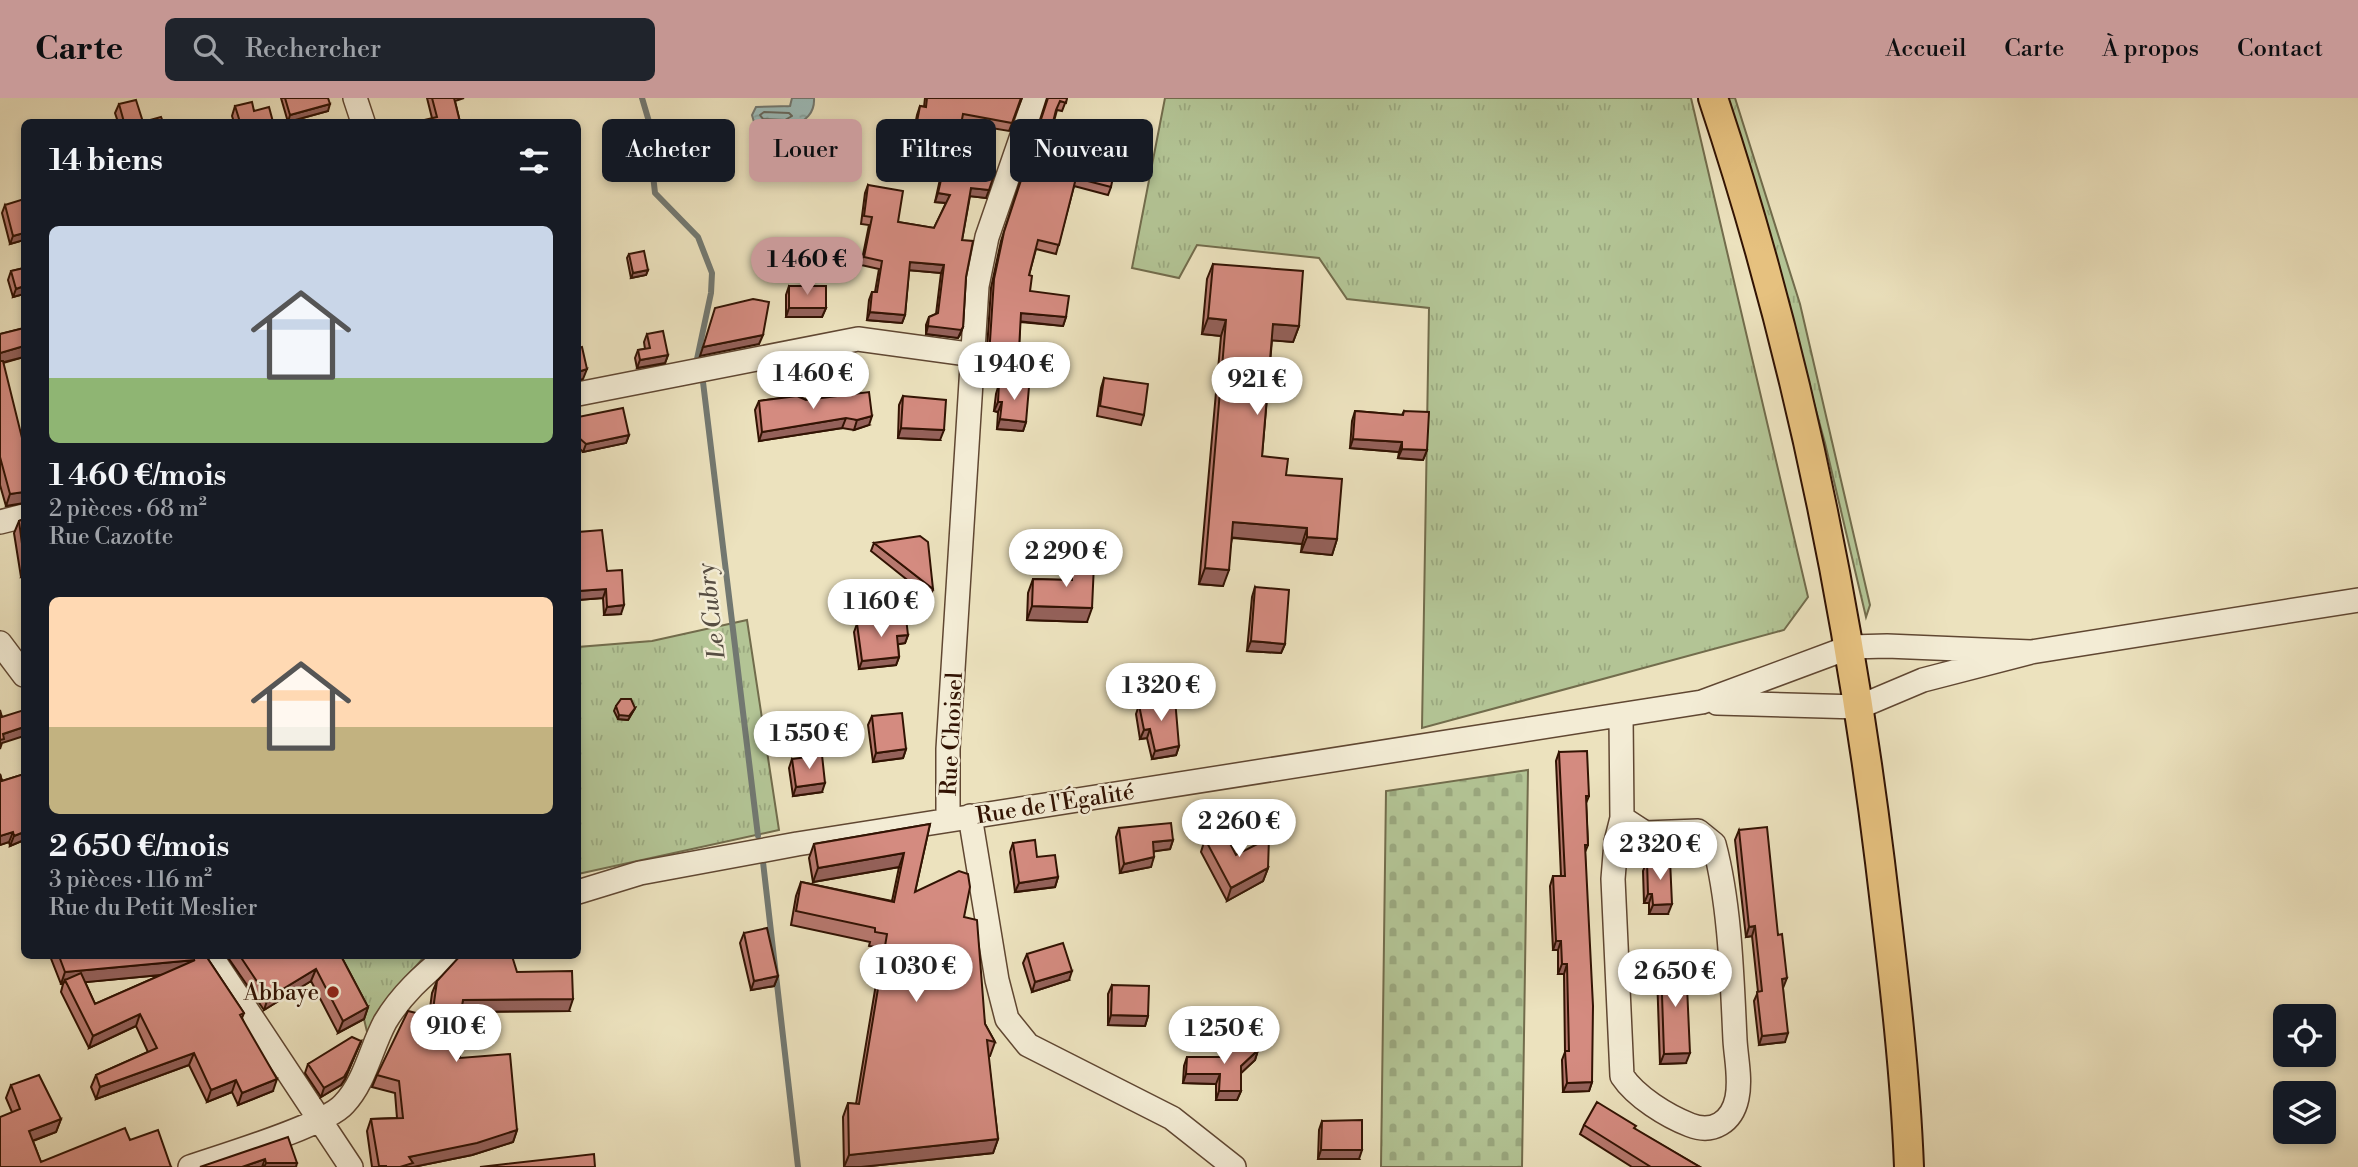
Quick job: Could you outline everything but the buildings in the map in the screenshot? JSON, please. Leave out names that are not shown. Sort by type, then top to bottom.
[{"type":"main road","points":[[1713,98],[1774,303],[1836,566],[1850,647],[1890,946],[1909,1167]]},
{"type":"main road","points":[[1890,946],[1892,1167]]},
{"type":"street","points":[[355,98],[362,119]]},
{"type":"street","name":"Rue Choisel","points":[[1035,98],[987,237],[977,286],[975,355],[948,749],[959,818],[1007,1019],[1028,1045],[1172,1118],[1234,1167]]},
{"type":"street","points":[[581,393],[859,339],[975,355]]},
{"type":"street","points":[[0,522],[21,517]]},
{"type":"street","points":[[1858,707],[1923,680],[2031,652],[2358,600]]},
{"type":"street","points":[[0,643],[21,671]]},
{"type":"street","name":"Rue de l'Égalité","points":[[581,891],[640,873],[959,818],[1702,702],[1850,647],[2031,652]]},
{"type":"street","name":"Rue de l'Égalité","points":[[1702,702],[1858,707]]},
{"type":"street","points":[[1620,716],[1622,818],[1613,879],[1622,1076],[1631,1088],[1683,1122],[1700,1129],[1710,1129],[1730,1115],[1738,1084],[1732,984],[1714,844],[1698,831],[1645,833],[1622,818]]},
{"type":"street","points":[[213,959],[351,1167]]},
{"type":"street","points":[[190,1167],[320,1120],[344,1105],[359,1083],[392,1012],[415,982],[443,959]]},
{"type":"green space","points":[[1165,98],[1691,98],[1808,597],[1784,630],[1422,728],[1429,308],[1347,299],[1319,258],[1197,245],[1179,278],[1132,268],[1149,182],[1153,182],[1153,160]]},
{"type":"green space","points":[[1724,98],[1735,98],[1800,304],[1870,605],[1866,617],[1825,443],[1759,205]]},
{"type":"green space","points":[[747,620],[779,830],[581,873],[581,647],[652,641]]},
{"type":"green space","points":[[1528,770],[1522,1167],[1381,1167],[1386,791]]},
{"type":"green space","points":[[333,959],[422,959],[383,1004],[368,1036],[364,1019]]},
{"type":"water","points":[[792,98],[814,98],[813,108],[804,119],[753,119],[756,107],[790,106]]},
{"type":"waterway","name":"Le Cubry","points":[[642,98],[658,152],[653,175],[655,193],[698,237],[712,273],[711,293],[697,359]]},
{"type":"waterway","name":"Le Cubry","points":[[703,382],[758,836]]},
{"type":"waterway","name":"Le Cubry","points":[[763,862],[798,1167]]},
{"type":"place","name":"Abbaye","points":[[333,992]]}]
